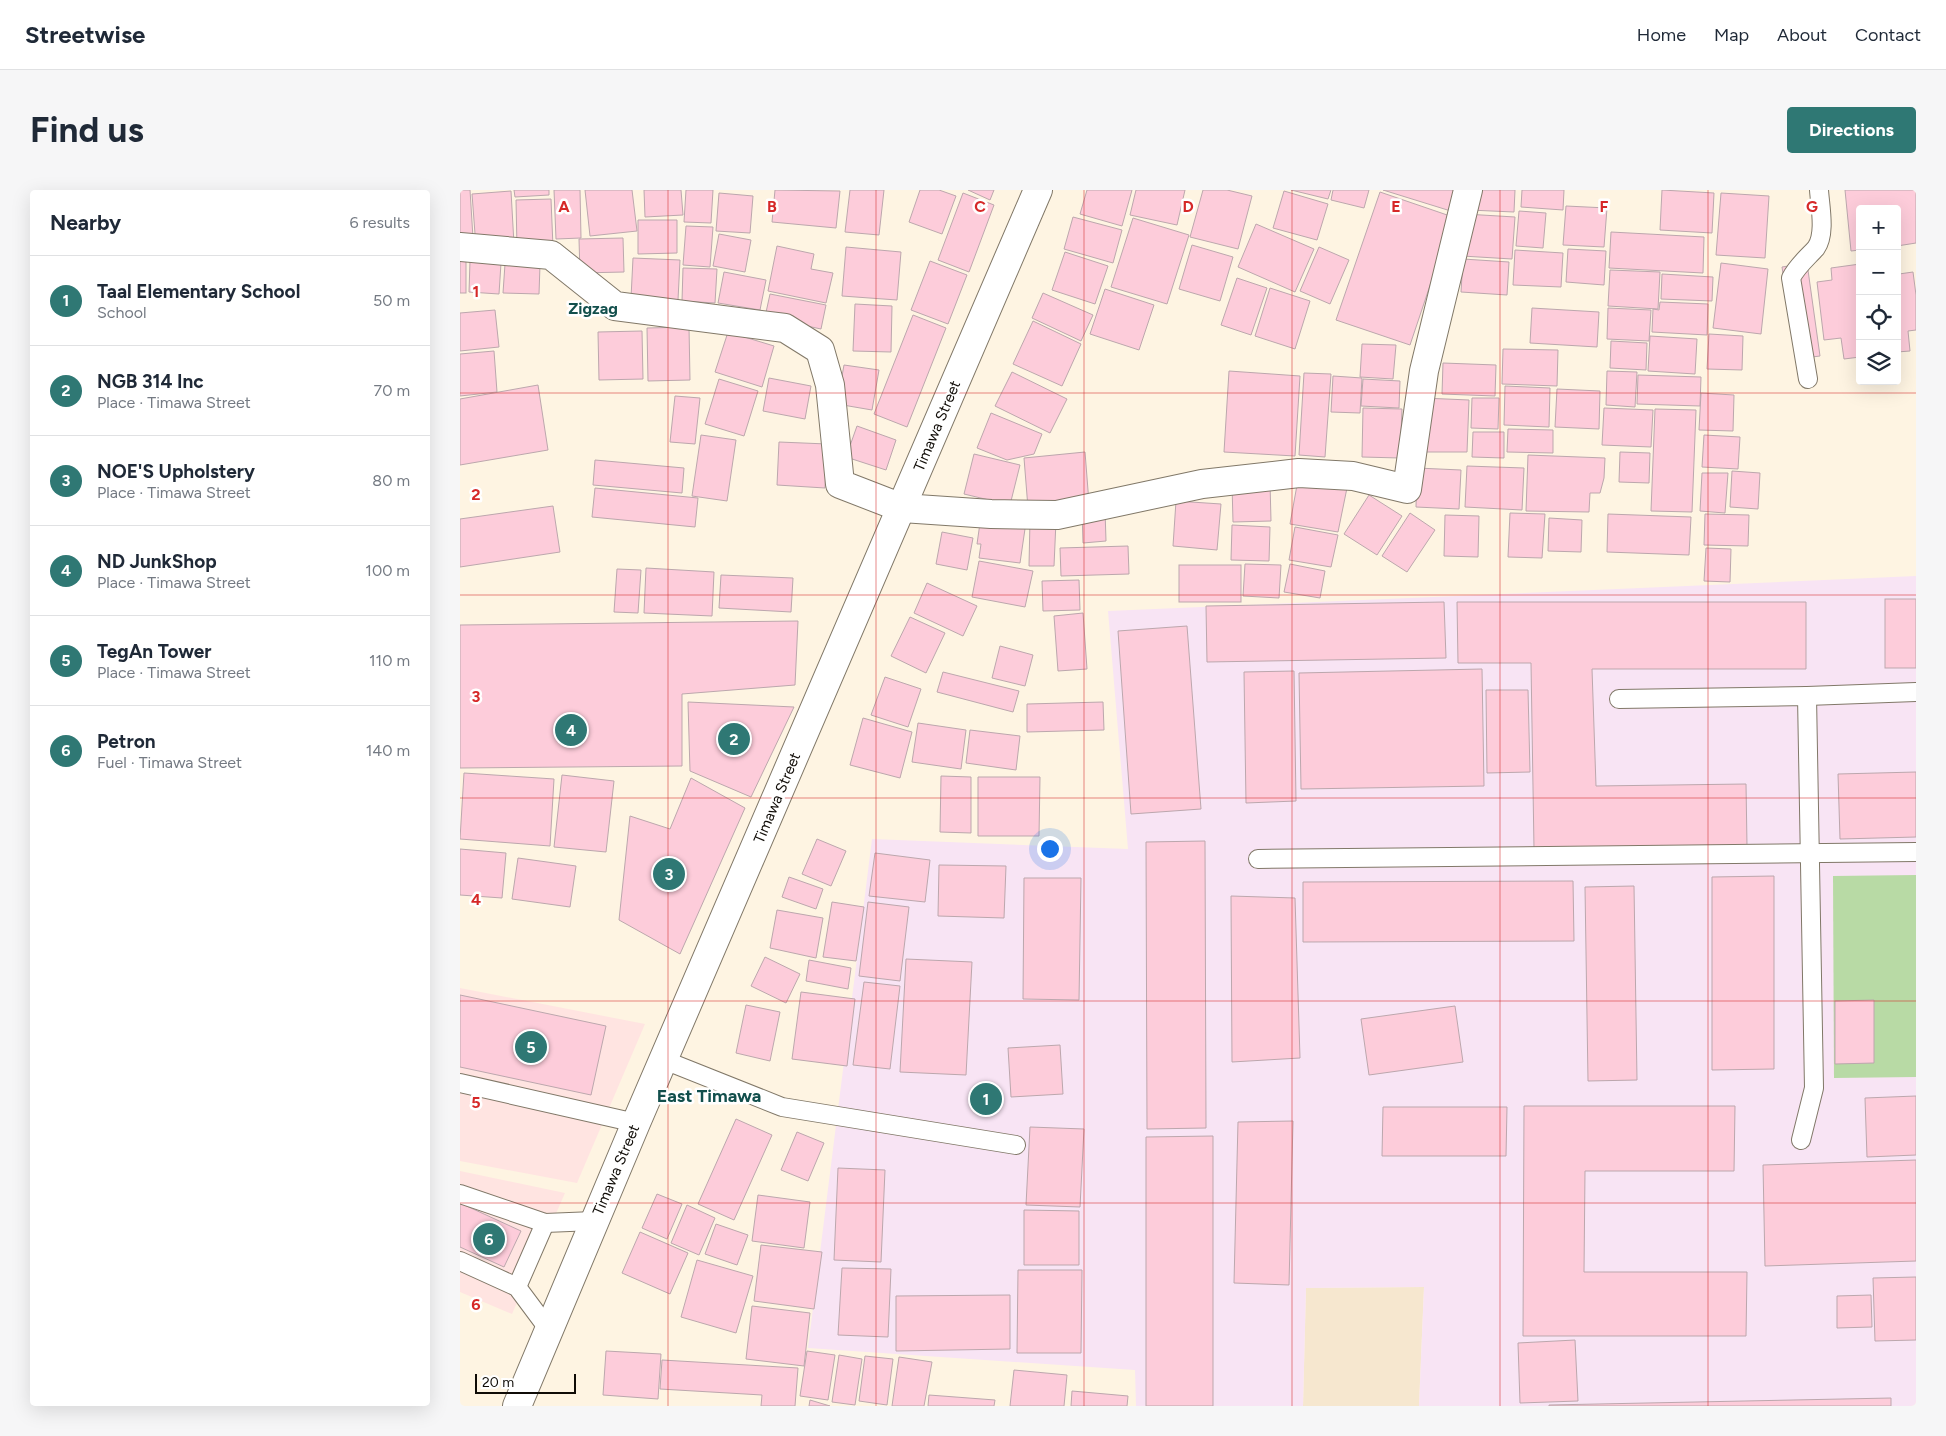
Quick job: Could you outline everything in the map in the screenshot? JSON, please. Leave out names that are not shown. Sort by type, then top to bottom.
[{"type":"street","name":"Timawa Street","points":[[517,1406],[594,1221],[1038,190]]},
{"type":"street","points":[[460,246],[551,255],[615,306],[785,328],[820,350],[830,385],[840,484],[902,508],[991,514],[1057,515],[1202,484],[1299,473],[1353,476],[1407,489],[1424,371],[1468,190]]},
{"type":"lane","points":[[1808,379],[1791,278],[1796,269],[1817,246],[1821,237],[1819,190]]},
{"type":"lane","points":[[1619,699],[1916,692]]},
{"type":"lane","points":[[1801,1140],[1814,1088],[1807,696]]},
{"type":"lane","points":[[1258,858],[1916,852]]},
{"type":"lane","points":[[664,1060],[782,1107],[1016,1145]]},
{"type":"lane","points":[[460,1083],[636,1123]]},
{"type":"lane","points":[[460,1194],[545,1222],[594,1221]]},
{"type":"lane","points":[[517,1287],[545,1222]]},
{"type":"lane","points":[[460,1261],[517,1287],[548,1330]]},
{"type":"shaded area","points":[[1916,576],[1916,1406],[1419,1406],[1424,1287],[1306,1288],[1303,1406],[1136,1406],[1135,1370],[808,1348],[872,839],[1128,849],[1108,611]]},
{"type":"shaded area","points":[[460,988],[645,1024],[577,1183],[460,1161]]},
{"type":"shaded area","points":[[460,1171],[565,1193],[512,1314],[460,1292]]},
{"type":"shaded area","points":[[1424,1287],[1419,1406],[1303,1406],[1306,1288]]},
{"type":"green space","points":[[1916,875],[1916,1077],[1834,1078],[1833,876]]},
{"type":"building","points":[[460,190],[470,190],[473,238],[460,239]]},
{"type":"building","points":[[514,190],[549,190],[549,195],[515,197]]},
{"type":"building","points":[[554,190],[580,190],[581,238],[556,239]]},
{"type":"building","points":[[585,190],[632,190],[637,231],[590,236]]},
{"type":"building","points":[[644,190],[681,190],[683,215],[645,217]]},
{"type":"building","points":[[686,190],[713,190],[711,223],[684,222]]},
{"type":"building","points":[[775,190],[840,191],[836,228],[772,222]]},
{"type":"building","points":[[850,190],[884,190],[879,235],[845,232]]},
{"type":"building","points":[[920,190],[939,190],[956,196],[942,234],[909,222]]},
{"type":"building","points":[[968,190],[994,190],[990,200]]},
{"type":"building","points":[[1087,190],[1132,190],[1122,226],[1080,214]]},
{"type":"building","points":[[1136,190],[1185,190],[1177,225],[1130,215]]},
{"type":"building","points":[[1203,190],[1227,190],[1252,196],[1238,249],[1190,237]]},
{"type":"building","points":[[1291,190],[1331,190],[1328,199]]},
{"type":"building","points":[[1333,190],[1369,190],[1364,208],[1331,200]]},
{"type":"building","points":[[1383,190],[1460,190],[1454,212]]},
{"type":"building","points":[[1477,190],[1515,190],[1514,212],[1469,210]]},
{"type":"building","points":[[1522,190],[1564,190],[1563,210],[1521,207]]},
{"type":"building","points":[[1662,190],[1714,193],[1712,233],[1660,230]]},
{"type":"building","points":[[1845,190],[1916,190],[1916,243],[1901,245],[1901,205],[1856,205],[1856,250],[1851,251]]},
{"type":"building","points":[[511,191],[514,244],[476,247],[472,194]]},
{"type":"building","points":[[1284,191],[1328,204],[1317,240],[1273,228]]},
{"type":"building","points":[[1380,192],[1453,217],[1410,345],[1336,320]]},
{"type":"building","points":[[719,193],[753,196],[750,233],[716,231]]},
{"type":"building","points":[[963,193],[994,205],[969,272],[938,260]]},
{"type":"building","points":[[1721,193],[1769,196],[1765,258],[1716,255]]},
{"type":"building","points":[[551,199],[553,247],[517,248],[516,200]]},
{"type":"building","points":[[1566,206],[1607,208],[1604,247],[1563,245]]},
{"type":"building","points":[[1519,211],[1546,213],[1543,248],[1516,246]]},
{"type":"building","points":[[1465,214],[1515,217],[1512,259],[1462,256]]},
{"type":"building","points":[[1073,217],[1122,230],[1113,263],[1064,249]]},
{"type":"building","points":[[1133,218],[1189,235],[1167,304],[1111,287]]},
{"type":"building","points":[[638,220],[677,220],[677,253],[638,254]]},
{"type":"building","points":[[1256,224],[1314,249],[1295,292],[1238,267]]},
{"type":"building","points":[[686,226],[713,227],[710,267],[683,265]]},
{"type":"building","points":[[1611,232],[1704,237],[1703,273],[1609,268]]},
{"type":"building","points":[[719,234],[751,240],[745,272],[713,266]]},
{"type":"building","points":[[623,238],[624,272],[580,273],[579,239]]},
{"type":"building","points":[[1192,245],[1233,257],[1220,301],[1179,289]]},
{"type":"building","points":[[777,246],[814,254],[811,269],[833,273],[826,303],[768,291]]},
{"type":"building","points":[[846,247],[901,252],[897,300],[842,296]]},
{"type":"building","points":[[1319,247],[1349,260],[1330,304],[1300,291]]},
{"type":"building","points":[[1568,249],[1606,251],[1604,285],[1566,282]]},
{"type":"building","points":[[1515,250],[1563,253],[1561,287],[1513,285]]},
{"type":"building","points":[[1065,252],[1108,266],[1095,304],[1052,290]]},
{"type":"building","points":[[460,254],[466,254],[466,293],[460,293]]},
{"type":"building","points":[[633,258],[680,260],[678,300],[631,298]]},
{"type":"building","points":[[1463,259],[1509,262],[1507,295],[1461,292]]},
{"type":"building","points":[[470,261],[501,263],[499,294],[469,292]]},
{"type":"building","points":[[930,261],[967,275],[948,324],[911,310]]},
{"type":"building","points":[[1721,263],[1768,269],[1761,334],[1713,328]]},
{"type":"building","points":[[1807,263],[1820,356],[1796,359],[1782,267]]},
{"type":"building","points":[[505,264],[540,265],[539,294],[503,293]]},
{"type":"building","points":[[1856,265],[1856,358],[1844,359],[1841,338],[1824,340],[1817,282],[1832,280],[1831,268]]},
{"type":"building","points":[[683,268],[717,269],[715,303],[682,301]]},
{"type":"building","points":[[1610,270],[1660,272],[1658,309],[1608,306]]},
{"type":"building","points":[[724,272],[766,280],[760,310],[718,303]]},
{"type":"building","points":[[1913,272],[1916,295],[1916,330],[1908,331],[1910,351],[1901,352],[1901,274]]},
{"type":"building","points":[[1662,274],[1713,277],[1712,301],[1661,299]]},
{"type":"building","points":[[1237,278],[1267,288],[1251,335],[1221,325]]},
{"type":"building","points":[[1270,288],[1310,301],[1295,349],[1255,336]]},
{"type":"building","points":[[1105,289],[1154,305],[1139,350],[1090,334]]},
{"type":"building","points":[[1043,293],[1093,315],[1081,341],[1032,318]]},
{"type":"building","points":[[770,294],[826,305],[821,329],[765,317]]},
{"type":"building","points":[[1660,302],[1708,304],[1707,335],[1652,332],[1653,309],[1659,310]]},
{"type":"building","points":[[855,304],[892,306],[891,352],[853,351]]},
{"type":"building","points":[[1532,308],[1599,312],[1597,347],[1530,343]]},
{"type":"building","points":[[1608,308],[1651,310],[1649,341],[1607,339]]},
{"type":"building","points":[[495,310],[499,347],[460,351],[460,313]]},
{"type":"building","points":[[913,315],[946,328],[907,427],[874,414]]},
{"type":"building","points":[[1033,321],[1081,344],[1062,386],[1013,364]]},
{"type":"building","points":[[689,327],[690,380],[648,381],[647,328]]},
{"type":"building","points":[[642,331],[643,379],[599,380],[598,332]]},
{"type":"building","points":[[728,332],[774,346],[762,387],[715,372]]},
{"type":"building","points":[[1709,334],[1743,336],[1742,370],[1707,369]]},
{"type":"building","points":[[1650,336],[1697,339],[1695,374],[1648,371]]},
{"type":"building","points":[[1611,341],[1647,343],[1646,370],[1610,368]]},
{"type":"building","points":[[1362,344],[1396,345],[1393,379],[1360,377]]},
{"type":"building","points":[[1503,349],[1558,350],[1557,386],[1502,384]]},
{"type":"building","points":[[494,351],[497,392],[460,396],[460,354]]},
{"type":"building","points":[[1443,363],[1496,365],[1495,396],[1442,394]]},
{"type":"building","points":[[844,365],[879,370],[872,410],[837,404]]},
{"type":"building","points":[[1229,371],[1300,376],[1295,456],[1224,452]]},
{"type":"building","points":[[1607,371],[1637,372],[1635,407],[1606,405]]},
{"type":"building","points":[[1012,372],[1067,399],[1050,433],[995,406]]},
{"type":"building","points":[[1304,373],[1331,374],[1325,457],[1299,455]]},
{"type":"building","points":[[1638,375],[1701,377],[1700,406],[1637,404]]},
{"type":"building","points":[[1333,376],[1362,378],[1360,413],[1331,412]]},
{"type":"building","points":[[769,378],[811,386],[805,419],[763,411]]},
{"type":"building","points":[[719,379],[758,391],[744,436],[705,424]]},
{"type":"building","points":[[1363,379],[1400,381],[1399,408],[1361,406]]},
{"type":"building","points":[[538,385],[548,450],[460,465],[460,399]]},
{"type":"building","points":[[1505,386],[1550,388],[1549,427],[1504,425]]},
{"type":"building","points":[[1557,389],[1600,391],[1599,429],[1555,427]]},
{"type":"building","points":[[1701,393],[1734,395],[1733,431],[1699,430]]},
{"type":"building","points":[[675,396],[700,398],[695,444],[670,442]]},
{"type":"building","points":[[1423,398],[1469,400],[1467,452],[1421,452]]},
{"type":"building","points":[[1472,398],[1499,398],[1498,429],[1471,428]]},
{"type":"building","points":[[1363,408],[1402,409],[1400,458],[1362,457]]},
{"type":"building","points":[[1604,408],[1653,410],[1651,447],[1602,445]]},
{"type":"building","points":[[1655,409],[1696,410],[1692,512],[1651,511]]},
{"type":"building","points":[[991,413],[1042,434],[1034,454],[1007,460],[977,448]]},
{"type":"building","points":[[857,426],[896,440],[886,470],[846,457]]},
{"type":"building","points":[[1508,429],[1553,430],[1553,453],[1507,452]]},
{"type":"building","points":[[1473,432],[1504,432],[1504,458],[1472,457]]},
{"type":"building","points":[[701,435],[736,440],[727,501],[692,496]]},
{"type":"building","points":[[1704,435],[1740,437],[1738,469],[1702,467]]},
{"type":"building","points":[[779,442],[827,444],[825,488],[777,485]]},
{"type":"building","points":[[1085,452],[1089,503],[1028,508],[1024,458]]},
{"type":"building","points":[[1620,452],[1650,453],[1649,483],[1619,482]]},
{"type":"building","points":[[974,454],[1020,465],[1010,505],[964,494]]},
{"type":"building","points":[[1528,455],[1605,458],[1604,478],[1600,493],[1590,493],[1589,512],[1526,511]]},
{"type":"building","points":[[595,460],[684,468],[682,493],[593,485]]},
{"type":"building","points":[[1467,466],[1524,468],[1522,510],[1465,507]]},
{"type":"building","points":[[1417,468],[1461,470],[1459,509],[1416,507]]},
{"type":"building","points":[[1732,471],[1760,473],[1758,509],[1730,507]]},
{"type":"building","points":[[1702,473],[1728,473],[1725,513],[1700,511]]},
{"type":"building","points":[[1299,474],[1348,483],[1338,532],[1290,524]]},
{"type":"building","points":[[1270,482],[1271,521],[1233,522],[1232,484]]},
{"type":"building","points":[[595,488],[698,498],[695,527],[592,517]]},
{"type":"building","points":[[1369,495],[1402,516],[1377,555],[1344,534]]},
{"type":"building","points":[[1176,501],[1221,504],[1217,550],[1173,546]]},
{"type":"building","points":[[553,506],[560,552],[460,567],[460,519]]},
{"type":"building","points":[[1105,510],[1106,541],[1083,543],[1082,511]]},
{"type":"building","points":[[1410,513],[1435,530],[1407,572],[1382,556]]},
{"type":"building","points":[[1510,513],[1545,514],[1542,558],[1508,557]]},
{"type":"building","points":[[1608,514],[1691,517],[1689,555],[1607,552]]},
{"type":"building","points":[[1705,514],[1749,515],[1748,546],[1704,545]]},
{"type":"building","points":[[1445,515],[1479,516],[1478,557],[1444,556]]},
{"type":"building","points":[[981,516],[1026,522],[1020,563],[979,558],[981,544],[977,544]]},
{"type":"building","points":[[1549,518],[1582,520],[1581,552],[1548,551]]},
{"type":"building","points":[[1030,520],[1056,521],[1054,566],[1029,566]]},
{"type":"building","points":[[1232,525],[1270,527],[1269,561],[1231,560]]},
{"type":"building","points":[[1295,527],[1338,535],[1331,567],[1289,560]]},
{"type":"building","points":[[942,532],[973,538],[967,570],[936,564]]},
{"type":"building","points":[[1128,546],[1129,574],[1061,576],[1060,548]]},
{"type":"building","points":[[1706,548],[1731,549],[1730,582],[1704,581]]},
{"type":"building","points":[[979,561],[1033,571],[1025,607],[972,597]]},
{"type":"building","points":[[1245,564],[1281,565],[1279,598],[1243,596]]},
{"type":"building","points":[[1290,564],[1325,571],[1320,598],[1284,592]]},
{"type":"building","points":[[1179,565],[1241,565],[1241,602],[1179,602]]},
{"type":"building","points":[[646,568],[714,572],[712,616],[644,613]]},
{"type":"building","points":[[617,569],[641,570],[638,613],[614,612]]},
{"type":"building","points":[[721,575],[793,578],[791,612],[719,608]]},
{"type":"building","points":[[1079,580],[1080,610],[1043,611],[1042,581]]},
{"type":"building","points":[[927,583],[977,606],[963,636],[914,613]]},
{"type":"building","points":[[1885,599],[1916,599],[1916,668],[1885,668]]},
{"type":"building","points":[[1444,602],[1446,658],[1207,662],[1206,606]]},
{"type":"building","points":[[1457,602],[1806,602],[1806,669],[1592,669],[1596,786],[1746,784],[1747,846],[1534,849],[1531,663],[1458,663]]},
{"type":"building","points":[[1083,613],[1087,669],[1058,671],[1054,616]]},
{"type":"building","points":[[910,617],[945,633],[926,673],[891,656]]},
{"type":"building","points":[[798,621],[795,685],[682,694],[682,766],[460,768],[460,625]]},
{"type":"building","points":[[1187,626],[1201,809],[1131,814],[1118,631]]},
{"type":"building","points":[[1000,646],[1033,655],[1025,686],[992,678]]},
{"type":"building","points":[[1482,669],[1484,786],[1301,789],[1299,673]]},
{"type":"building","points":[[1294,671],[1296,801],[1246,803],[1244,672]]},
{"type":"building","points":[[943,672],[1019,691],[1013,712],[937,692]]},
{"type":"building","points":[[885,677],[921,689],[908,727],[871,715]]},
{"type":"building","points":[[1486,690],[1528,690],[1530,772],[1487,773]]},
{"type":"building","points":[[688,702],[794,707],[751,797],[690,771]]},
{"type":"building","points":[[1103,702],[1104,730],[1027,732],[1027,704]]},
{"type":"building","points":[[863,718],[912,732],[900,778],[850,765]]},
{"type":"building","points":[[918,723],[966,730],[961,769],[912,762]]},
{"type":"building","points":[[970,730],[1020,736],[1016,770],[966,763]]},
{"type":"building","points":[[1916,772],[1916,837],[1840,839],[1838,774]]},
{"type":"building","points":[[464,773],[554,779],[550,846],[460,839]]},
{"type":"building","points":[[562,775],[614,781],[606,852],[554,847]]},
{"type":"building","points":[[941,776],[971,777],[971,833],[940,832]]},
{"type":"building","points":[[978,777],[1040,777],[1039,836],[978,836]]},
{"type":"building","points":[[691,778],[745,808],[680,954],[619,920],[630,816],[670,829]]},
{"type":"building","points":[[817,839],[846,851],[831,886],[802,874]]},
{"type":"building","points":[[1205,841],[1206,1128],[1147,1129],[1146,842]]},
{"type":"building","points":[[460,849],[506,853],[502,898],[460,895]]},
{"type":"building","points":[[875,853],[930,860],[925,902],[869,896]]},
{"type":"building","points":[[518,858],[576,866],[570,907],[512,899]]},
{"type":"building","points":[[939,865],[1006,866],[1004,918],[938,916]]},
{"type":"building","points":[[1774,876],[1774,1069],[1712,1070],[1712,877]]},
{"type":"building","points":[[789,877],[823,889],[816,909],[782,897]]},
{"type":"building","points":[[1024,878],[1081,878],[1079,1000],[1023,999]]},
{"type":"building","points":[[1573,881],[1574,941],[1303,942],[1303,882]]},
{"type":"building","points":[[1634,886],[1637,1080],[1588,1081],[1585,887]]},
{"type":"building","points":[[1231,896],[1295,898],[1300,1058],[1232,1062]]},
{"type":"building","points":[[832,902],[864,907],[856,961],[823,957]]},
{"type":"building","points":[[868,902],[909,907],[900,981],[859,976]]},
{"type":"building","points":[[777,910],[823,918],[816,958],[770,948]]},
{"type":"building","points":[[765,957],[800,974],[786,1003],[751,986]]},
{"type":"building","points":[[906,959],[972,962],[966,1075],[900,1072]]},
{"type":"building","points":[[809,960],[851,968],[848,989],[806,981]]},
{"type":"building","points":[[864,982],[900,986],[890,1069],[853,1065]]},
{"type":"building","points":[[801,992],[855,999],[847,1066],[792,1059]]},
{"type":"building","points":[[460,995],[606,1026],[591,1095],[460,1067]]},
{"type":"building","points":[[1874,1000],[1874,1063],[1835,1064],[1835,1001]]},
{"type":"building","points":[[746,1005],[780,1012],[770,1061],[736,1053]]},
{"type":"building","points":[[1455,1006],[1463,1062],[1369,1075],[1361,1019]]},
{"type":"building","points":[[1060,1045],[1063,1094],[1011,1097],[1008,1048]]},
{"type":"building","points":[[1916,1096],[1916,1155],[1867,1157],[1865,1098]]},
{"type":"building","points":[[1524,1106],[1735,1106],[1734,1171],[1585,1171],[1584,1272],[1747,1272],[1746,1336],[1523,1336]]},
{"type":"building","points":[[1383,1107],[1507,1107],[1506,1156],[1382,1156]]},
{"type":"building","points":[[736,1119],[772,1135],[734,1220],[698,1204]]},
{"type":"building","points":[[1293,1121],[1289,1285],[1234,1283],[1238,1122]]},
{"type":"building","points":[[1030,1127],[1084,1129],[1080,1207],[1026,1205]]},
{"type":"building","points":[[797,1132],[824,1143],[808,1181],[781,1170]]},
{"type":"building","points":[[1213,1136],[1213,1406],[1146,1406],[1146,1137]]},
{"type":"building","points":[[1916,1160],[1916,1261],[1765,1266],[1763,1165]]},
{"type":"building","points":[[838,1168],[885,1170],[881,1262],[834,1260]]},
{"type":"building","points":[[657,1194],[682,1204],[667,1239],[642,1228]]},
{"type":"building","points":[[758,1195],[810,1202],[804,1248],[752,1241]]},
{"type":"building","points":[[460,1203],[521,1231],[504,1267],[460,1247]]},
{"type":"building","points":[[687,1205],[715,1218],[699,1255],[671,1243]]},
{"type":"building","points":[[1024,1210],[1079,1211],[1079,1265],[1024,1265]]},
{"type":"building","points":[[716,1224],[748,1235],[737,1265],[705,1254]]},
{"type":"building","points":[[640,1232],[688,1253],[670,1294],[622,1273]]},
{"type":"building","points":[[761,1245],[822,1252],[814,1309],[754,1301]]},
{"type":"building","points":[[697,1260],[753,1276],[736,1333],[681,1317]]},
{"type":"building","points":[[842,1268],[891,1269],[888,1337],[838,1335]]},
{"type":"building","points":[[1018,1270],[1082,1270],[1081,1353],[1017,1353]]},
{"type":"building","points":[[1916,1277],[1916,1340],[1875,1341],[1873,1278]]},
{"type":"building","points":[[1010,1295],[1010,1349],[896,1351],[896,1296]]},
{"type":"building","points":[[1871,1295],[1872,1327],[1837,1328],[1837,1296]]},
{"type":"building","points":[[752,1306],[810,1313],[804,1366],[746,1359]]},
{"type":"building","points":[[1575,1340],[1578,1401],[1520,1403],[1518,1343]]},
{"type":"building","points":[[606,1351],[661,1354],[658,1399],[603,1395]]},
{"type":"building","points":[[807,1351],[835,1355],[828,1400],[800,1396]]},
{"type":"building","points":[[839,1355],[862,1359],[855,1405],[832,1402]]},
{"type":"building","points":[[865,1356],[893,1359],[887,1405],[859,1401]]},
{"type":"building","points":[[899,1357],[932,1362],[924,1406],[892,1406]]},
{"type":"building","points":[[662,1360],[798,1368],[795,1406],[761,1406],[762,1395],[660,1389]]},
{"type":"building","points":[[1014,1370],[1067,1375],[1064,1406],[1010,1406]]},
{"type":"building","points":[[1072,1391],[1128,1396],[1127,1406],[1071,1406]]},
{"type":"building","points":[[929,1395],[995,1400],[994,1406],[928,1406]]},
{"type":"building","points":[[1891,1398],[1891,1406],[1549,1406],[1549,1405]]},
{"type":"building","points":[[810,1400],[830,1406],[809,1406]]},
{"type":"place","name":"ND JunkShop","points":[[571,730]]},
{"type":"place","name":"NGB 314 Inc","points":[[734,739]]},
{"type":"place","name":"NOE'S Upholstery","points":[[669,874]]},
{"type":"place","name":"TegAn Tower","points":[[531,1047]]},
{"type":"place","name":"Taal Elementary School","points":[[986,1099]]},
{"type":"place","name":"Petron","points":[[489,1239]]},
{"type":"district","name":"Zigzag","points":[[593,308]]},
{"type":"district","name":"East Timawa","points":[[709,1096]]}]
